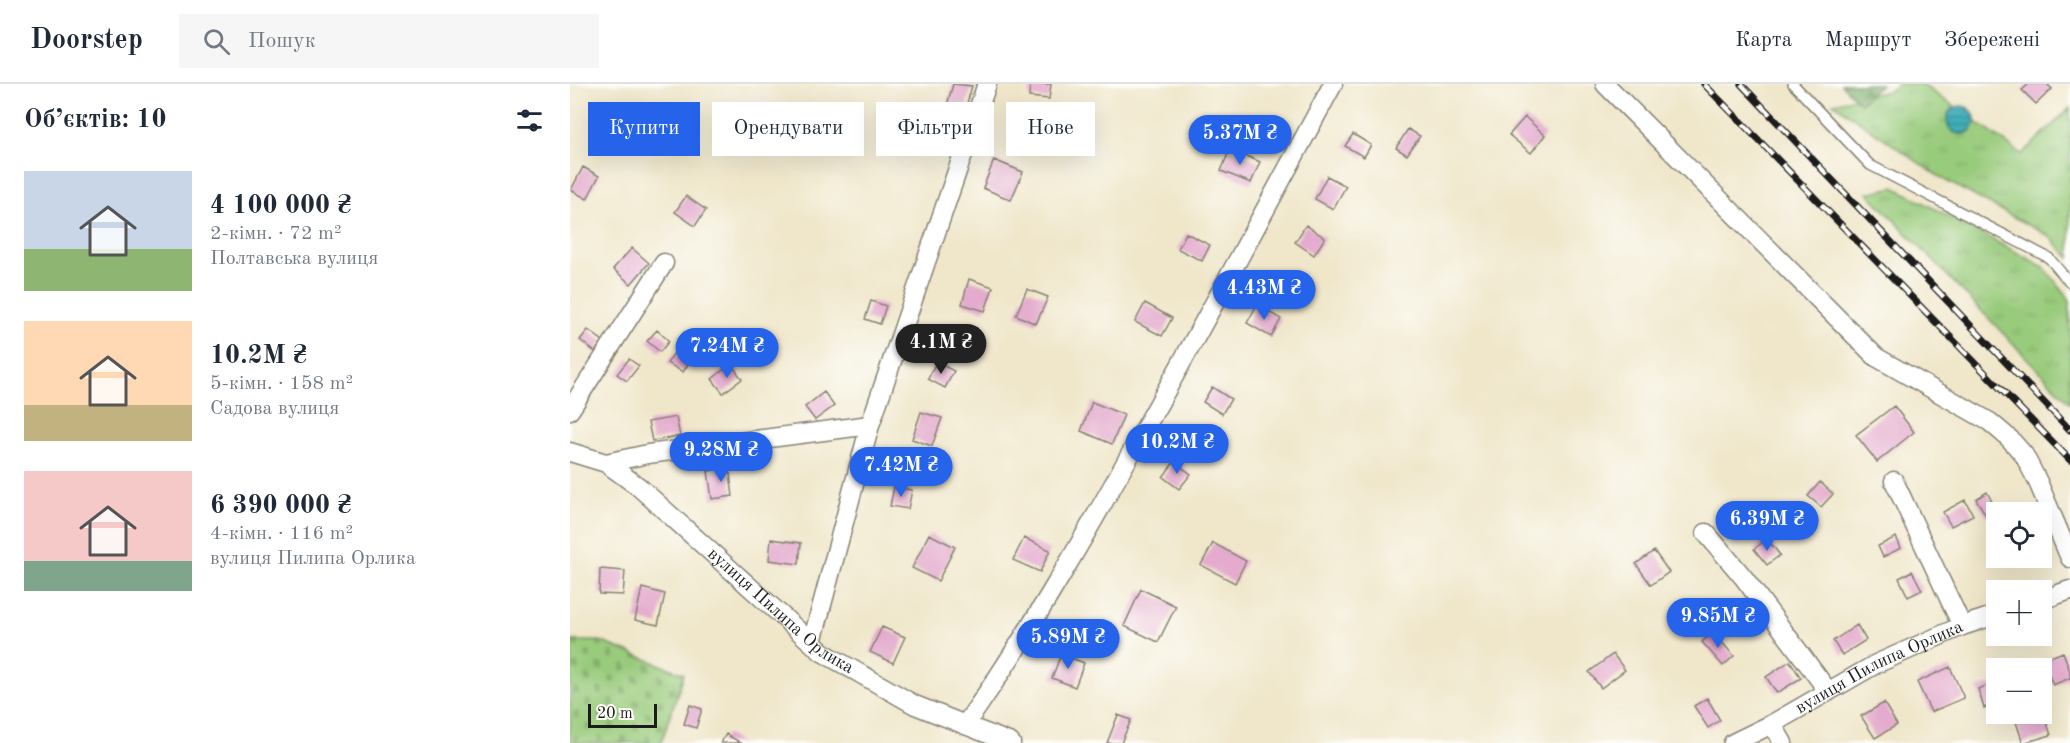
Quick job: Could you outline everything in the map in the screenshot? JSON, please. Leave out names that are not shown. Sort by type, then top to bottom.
[{"type":"street","points":[[812,642],[870,425],[987,84]]},
{"type":"street","points":[[965,725],[1003,671],[1092,523],[1206,320],[1333,84]]},
{"type":"street","points":[[1605,84],[1876,357],[1990,422],[2010,439],[2024,455],[2038,482],[2070,558]]},
{"type":"street","points":[[570,410],[664,263]]},
{"type":"street","points":[[606,463],[648,454],[870,425]]},
{"type":"street","name":"вулиця Пилипа Орлика","points":[[570,452],[606,463],[639,487],[822,652],[915,705],[1011,743]]},
{"type":"street","points":[[1894,482],[1962,626]]},
{"type":"street","points":[[1706,533],[1744,578],[1828,692]]},
{"type":"street","points":[[2052,596],[2070,590]]},
{"type":"street","name":"вулиця Пилипа Орлика","points":[[1733,743],[1772,724],[1876,664],[1962,626],[1986,618]]},
{"type":"street","points":[[1772,724],[1783,743]]},
{"type":"lane","points":[[1793,84],[1870,165],[2049,258],[2070,283]]},
{"type":"green space","points":[[1841,84],[1881,84],[1860,103]]},
{"type":"green space","points":[[1897,84],[1922,84],[2022,154],[2070,108],[2070,258],[2049,236],[1941,178],[1833,103],[1892,90]]},
{"type":"green space","points":[[1894,187],[2044,267],[2070,300],[2070,403],[1868,193]]},
{"type":"green space","points":[[570,641],[600,641],[684,674],[661,743],[570,743]]},
{"type":"water","points":[[1961,106],[1971,110],[1975,120],[1971,130],[1961,134],[1951,130],[1947,120],[1951,110]]},
{"type":"building","points":[[953,84],[972,86],[967,102],[948,102]]},
{"type":"building","points":[[1030,84],[1051,84],[1049,99],[1029,97]]},
{"type":"building","points":[[2029,84],[2047,84],[2052,89],[2036,104],[2022,90]]},
{"type":"building","points":[[1525,117],[1545,135],[1531,153],[1509,135]]},
{"type":"building","points":[[1408,129],[1420,136],[1407,155],[1396,148]]},
{"type":"building","points":[[1353,134],[1371,145],[1364,157],[1345,146]]},
{"type":"building","points":[[1230,149],[1260,162],[1251,183],[1221,171]]},
{"type":"building","points":[[994,160],[1023,172],[1011,200],[983,188]]},
{"type":"building","points":[[583,167],[599,176],[587,199],[571,190]]},
{"type":"building","points":[[1327,176],[1346,186],[1333,209],[1315,199]]},
{"type":"building","points":[[686,196],[706,210],[695,226],[675,212]]},
{"type":"building","points":[[1306,225],[1325,238],[1314,255],[1295,242]]},
{"type":"building","points":[[1186,233],[1210,245],[1202,261],[1178,249]]},
{"type":"building","points":[[632,248],[649,263],[631,284],[613,269]]},
{"type":"building","points":[[969,279],[993,287],[985,311],[962,304]]},
{"type":"building","points":[[1027,289],[1048,297],[1036,324],[1016,315]]},
{"type":"building","points":[[871,301],[886,306],[880,324],[865,319]]},
{"type":"building","points":[[1145,303],[1172,318],[1162,336],[1135,322]]},
{"type":"building","points":[[1257,305],[1281,319],[1271,337],[1247,323]]},
{"type":"building","points":[[588,330],[603,341],[595,352],[580,340]]},
{"type":"building","points":[[657,330],[669,341],[660,352],[647,341]]},
{"type":"building","points":[[674,353],[689,363],[683,372],[667,363]]},
{"type":"building","points":[[629,359],[639,366],[627,381],[617,374]]},
{"type":"building","points":[[936,362],[954,371],[945,388],[928,379]]},
{"type":"building","points":[[731,364],[742,379],[723,393],[712,379]]},
{"type":"building","points":[[1212,387],[1231,399],[1222,414],[1203,402]]},
{"type":"building","points":[[824,392],[834,406],[815,420],[805,407]]},
{"type":"building","points":[[1092,402],[1124,415],[1112,444],[1081,431]]},
{"type":"building","points":[[1894,406],[1914,432],[1877,462],[1856,435]]},
{"type":"building","points":[[921,412],[942,418],[932,446],[912,439]]},
{"type":"building","points":[[676,417],[680,436],[652,441],[648,422]]},
{"type":"building","points":[[1174,462],[1191,474],[1179,489],[1163,477]]},
{"type":"building","points":[[729,467],[733,496],[712,499],[708,471]]},
{"type":"building","points":[[1820,482],[1833,494],[1821,507],[1808,496]]},
{"type":"building","points":[[894,487],[912,490],[908,509],[890,506]]},
{"type":"building","points":[[1987,492],[1992,502],[1986,502],[1986,515],[1976,499]]},
{"type":"building","points":[[1965,500],[1973,515],[1951,526],[1943,512]]},
{"type":"building","points":[[929,534],[955,547],[938,581],[912,568]]},
{"type":"building","points":[[1896,537],[1901,548],[1883,557],[1878,546]]},
{"type":"building","points":[[1024,538],[1050,550],[1040,572],[1013,560]]},
{"type":"building","points":[[771,539],[801,543],[799,564],[769,560]]},
{"type":"building","points":[[1767,539],[1780,555],[1767,565],[1754,549]]},
{"type":"building","points":[[1213,543],[1246,561],[1235,583],[1201,565]]},
{"type":"building","points":[[1654,551],[1669,572],[1651,585],[1636,564]]},
{"type":"building","points":[[600,569],[625,571],[623,595],[599,594]]},
{"type":"building","points":[[1912,571],[1922,590],[1908,597],[1899,578]]},
{"type":"building","points":[[642,588],[665,594],[658,625],[635,620]]},
{"type":"building","points":[[1141,589],[1176,606],[1158,642],[1124,626]]},
{"type":"building","points":[[1857,625],[1866,640],[1842,655],[1833,641]]},
{"type":"building","points":[[882,627],[905,637],[893,663],[870,652]]},
{"type":"building","points":[[1713,632],[1734,656],[1723,666],[1702,642]]},
{"type":"building","points":[[2063,652],[2070,671],[2070,678],[2053,685],[2052,658],[2048,658]]},
{"type":"building","points":[[1061,654],[1084,663],[1075,687],[1052,678]]},
{"type":"building","points":[[1613,654],[1625,670],[1601,688],[1589,672]]},
{"type":"building","points":[[1790,661],[1801,678],[1777,693],[1766,677]]},
{"type":"building","points":[[1950,667],[1964,698],[1931,712],[1917,682]]},
{"type":"building","points":[[1986,686],[1986,707],[1984,708],[1978,689]]},
{"type":"building","points":[[1707,698],[1720,720],[1708,728],[1694,706]]},
{"type":"building","points":[[1884,703],[1897,725],[1875,738],[1861,716]]},
{"type":"building","points":[[690,705],[702,709],[696,728],[684,724]]},
{"type":"building","points":[[1118,715],[1131,720],[1121,743],[1107,743]]},
{"type":"building","points":[[2017,724],[2047,724],[2051,735],[2023,743]]},
{"type":"building","points":[[726,734],[741,743],[721,743]]},
{"type":"railway","points":[[1704,84],[2070,460]]},
{"type":"railway","points":[[1741,84],[2070,430]]}]
